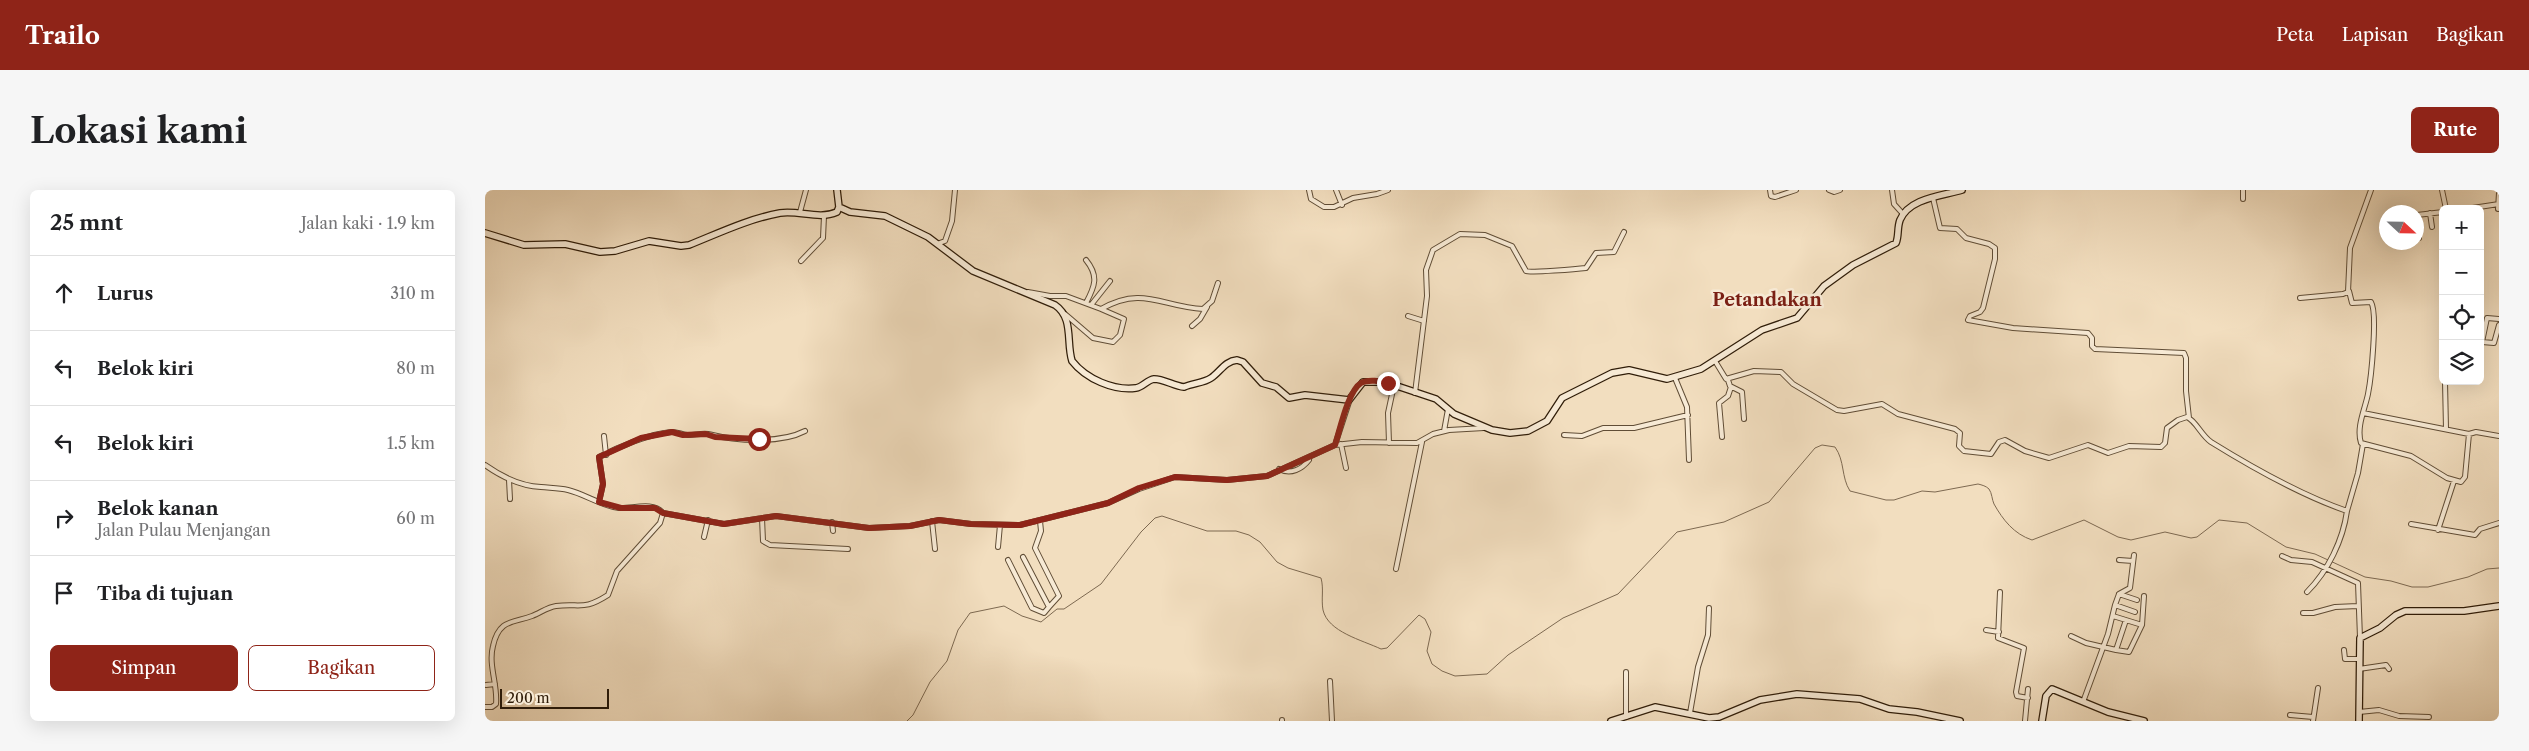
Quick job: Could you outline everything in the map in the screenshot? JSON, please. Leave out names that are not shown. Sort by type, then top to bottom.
[{"type":"street","points":[[800,212],[806,190]]},
{"type":"street","points":[[485,233],[523,245],[565,244],[594,251],[609,252],[649,242],[681,246],[689,245],[746,222],[781,213],[800,212],[824,216],[837,212],[839,207],[837,190]]},
{"type":"street","points":[[937,244],[945,241],[949,231],[955,190]]},
{"type":"street","points":[[1309,190],[1311,198],[1324,207],[1334,207],[1353,198],[1388,190]]},
{"type":"street","points":[[1336,190],[1342,204]]},
{"type":"street","points":[[1770,190],[1771,196],[1775,197],[1796,190]]},
{"type":"street","points":[[1829,190],[1834,192],[1840,190]]},
{"type":"street","points":[[1892,190],[1894,204],[1903,214]]},
{"type":"street","points":[[1935,190],[1940,228],[1957,229],[1967,238],[1989,244],[1995,248],[1995,259],[1985,304],[1980,312],[1970,316],[1968,320],[2013,328],[2088,333],[2092,338],[2092,347],[2095,348],[2184,353],[2186,358],[2186,391],[2189,418],[2199,431],[2213,443],[2288,484],[2347,511]]},
{"type":"street","points":[[1335,445],[1350,399],[1363,382],[1379,381],[1438,400],[1448,409],[1486,428],[1510,433],[1534,429],[1547,420],[1562,398],[1612,373],[1629,370],[1661,378],[1675,378],[1696,372],[1762,330],[1797,318],[1815,295],[1828,283],[1853,265],[1892,246],[1897,240],[1903,214],[1913,206],[1962,190]]},
{"type":"street","points":[[2243,190],[2243,199]]},
{"type":"street","points":[[2307,592],[2325,569],[2342,535],[2358,473],[2363,444],[2360,441],[2363,413],[2369,390],[2375,317],[2371,302],[2351,302],[2349,291],[2350,250],[2371,190]]},
{"type":"street","points":[[2443,190],[2445,205]]},
{"type":"street","points":[[2499,193],[2499,210]]},
{"type":"street","points":[[2484,206],[2499,204]]},
{"type":"street","points":[[839,207],[850,212],[885,216],[937,244],[973,271],[1049,302],[1093,338],[1109,343],[1116,341],[1122,329],[1123,317],[1063,295],[1050,296],[1023,291]]},
{"type":"street","points":[[2424,214],[2439,212]]},
{"type":"street","points":[[2430,213],[2432,227]]},
{"type":"street","points":[[801,261],[823,238],[824,216]]},
{"type":"street","points":[[1415,393],[1429,256],[1433,250],[1456,235],[1477,234],[1510,244],[1526,271],[1533,274],[1543,270],[1586,268],[1596,253],[1614,252],[1623,232]]},
{"type":"street","points":[[1086,260],[1095,274],[1093,290],[1088,304]]},
{"type":"street","points":[[1088,304],[1109,281]]},
{"type":"street","points":[[1192,326],[1200,319],[1212,300],[1218,283]]},
{"type":"street","points":[[2300,298],[2343,294],[2349,291]]},
{"type":"street","points":[[1101,309],[1122,299],[1139,296],[1187,308],[1207,307]]},
{"type":"street","points":[[1064,313],[1073,361],[1092,377],[1104,383],[1136,388],[1156,379],[1184,387],[1209,379],[1225,365],[1237,360],[1245,365],[1262,383],[1276,387],[1287,398],[1305,395],[1350,399]]},
{"type":"street","points":[[1408,316],[1423,321]]},
{"type":"street","points":[[2499,319],[2487,318],[2482,342],[2494,343],[2499,325]]},
{"type":"street","points":[[1715,361],[1731,387],[1740,389],[1742,392],[1744,419]]},
{"type":"street","points":[[1727,380],[1754,371],[1781,372],[1793,384],[1837,410],[1882,404],[1898,414],[1955,429],[1960,434],[1958,443],[1961,450],[1989,454],[1994,451],[1999,442],[2005,440],[2025,451],[2049,458],[2088,445],[2108,453],[2129,446],[2161,447],[2165,443],[2165,430],[2170,424],[2184,418],[2189,418]]},
{"type":"street","points":[[1675,378],[1688,415],[1689,460]]},
{"type":"street","points":[[1389,443],[1388,413],[1394,385]]},
{"type":"street","points":[[2445,385],[2446,429]]},
{"type":"street","points":[[1722,437],[1719,403],[1727,396],[1731,387]]},
{"type":"street","points":[[1444,431],[1448,409]]},
{"type":"street","points":[[2363,413],[2469,434],[2476,432],[2499,436]]},
{"type":"street","points":[[1564,435],[1582,436],[1603,428],[1634,428],[1688,415]]},
{"type":"street","points":[[485,465],[500,477],[509,480],[539,487],[569,490],[599,502],[621,508],[655,508],[663,513],[728,524],[762,518],[783,517],[874,528],[910,526],[932,521],[1020,525],[1108,503],[1139,488],[1175,477],[1227,480],[1267,476],[1335,445],[1422,442],[1433,434],[1444,431],[1486,428]]},
{"type":"street","points":[[599,502],[603,481],[599,458],[641,438],[672,432],[683,435],[706,434],[715,437],[767,440],[789,438],[805,431]]},
{"type":"street","points":[[2363,444],[2416,458],[2454,481],[2461,482],[2464,480],[2469,434]]},
{"type":"street","points":[[604,436],[606,455]]},
{"type":"street","points":[[1396,569],[1422,442]]},
{"type":"street","points":[[1341,444],[1346,468]]},
{"type":"street","points":[[509,480],[510,499]]},
{"type":"street","points":[[2438,530],[2454,481]]},
{"type":"street","points":[[485,707],[492,707],[496,704],[492,650],[495,639],[505,624],[512,620],[529,617],[554,606],[585,606],[608,595],[615,574],[660,523],[663,513]]},
{"type":"street","points":[[762,518],[763,541],[770,545],[848,549]]},
{"type":"street","points":[[704,537],[708,520]]},
{"type":"street","points":[[932,521],[935,549]]},
{"type":"street","points":[[1008,560],[1032,608],[1044,613],[1059,596],[1035,548],[1041,531],[1040,521]]},
{"type":"street","points":[[832,522],[833,530]]},
{"type":"street","points":[[2411,524],[2475,536],[2479,529],[2499,524]]},
{"type":"street","points":[[998,547],[1000,525]]},
{"type":"street","points":[[1023,556],[1049,607]]},
{"type":"street","points":[[2083,702],[2104,646],[2119,594],[2130,588],[2134,556]]},
{"type":"street","points":[[2282,556],[2291,560],[2306,561],[2358,583],[2360,638],[2359,721]]},
{"type":"street","points":[[2119,560],[2133,562]]},
{"type":"street","points":[[2000,592],[1999,640],[2025,648],[2017,695],[2028,698]]},
{"type":"street","points":[[2119,594],[2137,600]]},
{"type":"street","points":[[2071,636],[2086,643],[2129,652],[2142,625],[2144,596]]},
{"type":"street","points":[[2115,606],[2135,612]]},
{"type":"street","points":[[2303,613],[2313,613],[2335,606],[2359,606]]},
{"type":"street","points":[[2360,638],[2380,628],[2396,614],[2405,611],[2464,611],[2499,606]]},
{"type":"street","points":[[1690,713],[1698,667],[1709,635],[1709,608]]},
{"type":"street","points":[[2113,616],[2142,625]]},
{"type":"street","points":[[2116,650],[2126,620]]},
{"type":"street","points":[[1986,630],[1999,632]]},
{"type":"street","points":[[2345,650],[2345,659],[2359,660]]},
{"type":"street","points":[[2359,669],[2386,665],[2389,669]]},
{"type":"street","points":[[1626,672],[1626,716]]},
{"type":"street","points":[[1330,681],[1332,721]]},
{"type":"street","points":[[486,685],[495,684]]},
{"type":"street","points":[[2290,715],[2313,719],[2318,688]]},
{"type":"street","points":[[2025,721],[2028,689]]},
{"type":"street","points":[[2042,721],[2046,696],[2052,689],[2108,712],[2144,721]]},
{"type":"street","points":[[1611,721],[1655,707],[1709,718],[1719,717],[1753,702],[1797,694],[1860,699],[1889,709],[1917,712],[1939,719],[1960,721]]},
{"type":"street","points":[[2359,712],[2379,710],[2399,716],[2429,717]]},
{"type":"waterway","points":[[907,721],[913,715],[930,682],[947,661],[958,630],[970,613],[1004,606],[1022,616],[1041,622],[1057,609],[1064,609],[1101,584],[1141,532],[1155,518],[1162,516],[1207,531],[1236,531],[1249,535],[1260,542],[1277,562],[1288,568],[1321,578],[1323,610],[1326,618],[1339,630],[1381,649],[1387,648],[1419,615],[1425,619],[1431,632],[1427,651],[1432,664],[1442,671],[1455,676],[1487,674],[1508,655],[1563,618],[1618,594],[1677,532],[1724,522],[1769,502],[1815,448],[1822,445],[1835,447],[1850,491],[1886,500],[1894,500],[1922,491],[1935,492],[1979,484],[1989,489],[1994,504],[2010,526],[2032,540],[2084,520],[2118,537],[2131,540],[2165,532],[2191,538],[2197,537],[2219,520],[2247,523],[2286,547],[2315,554],[2365,577],[2412,587],[2428,587],[2468,577],[2487,569],[2499,568]]},
{"type":"district","name":"Petandakan","points":[[1767,300]]},
{"type":"route","points":[[759,439],[715,437],[709,434],[683,435],[673,432],[639,439],[623,448],[599,457],[603,478],[603,490],[599,502],[621,508],[636,506],[655,508],[663,513],[692,516],[724,524],[776,516],[869,528],[910,526],[939,520],[1013,526],[1028,524],[1108,503],[1139,488],[1175,477],[1233,480],[1243,477],[1267,476],[1279,469],[1300,463],[1335,445],[1350,399],[1357,387],[1366,381],[1388,383]]}]
